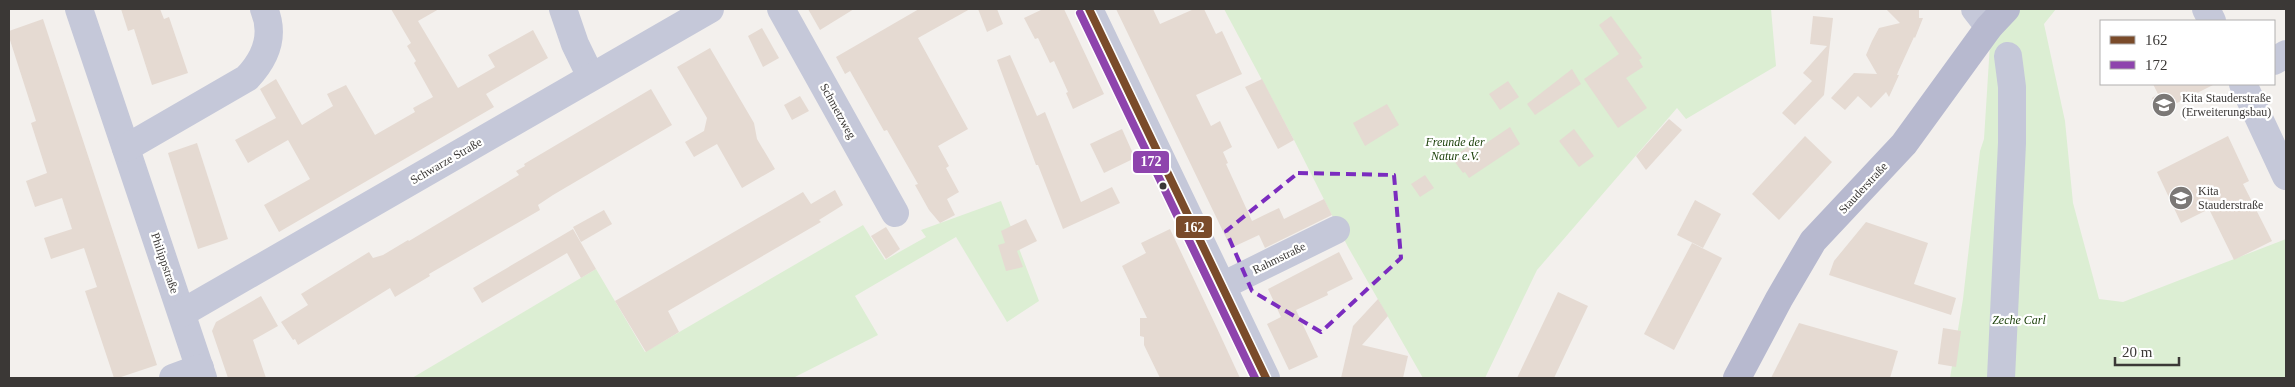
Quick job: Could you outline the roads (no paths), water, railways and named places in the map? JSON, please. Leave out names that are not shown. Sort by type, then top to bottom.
[{"type":"main road","name":"Stauderstraße","points":[[1737,378],[1779,299],[1813,241],[1904,144],[1990,15]]},
{"type":"street","name":"Philippstraße","points":[[79,9],[201,373]]},
{"type":"street","points":[[126,148],[248,78],[259,65],[267,50],[269,34],[264,9]]},
{"type":"street","points":[[563,9],[575,44],[591,77]]},
{"type":"street","name":"Schwarze Straße","points":[[182,313],[710,9]]},
{"type":"street","name":"Schmetzweg","points":[[781,9],[895,213]]},
{"type":"street","points":[[1089,9],[1266,378]]},
{"type":"street","points":[[2275,60],[2286,54]]},
{"type":"street","points":[[2002,369],[2012,142],[2012,87],[2008,56]]},
{"type":"street","points":[[2244,85],[2286,176]]},
{"type":"street","name":"Rahmstraße","points":[[1222,286],[1336,230]]},
{"type":"street","points":[[173,378],[201,373]]},
{"type":"place","name":"Kita Stauderstraße (Erweiterungsbau)","points":[[2164,105]]},
{"type":"place","name":"Kita Stauderstraße","points":[[2181,198]]},
{"type":"park label","name":"Freunde der Natur e.V.","points":[[1455,149]]},
{"type":"park label","name":"Zeche Carl","points":[[2019,320]]}]
